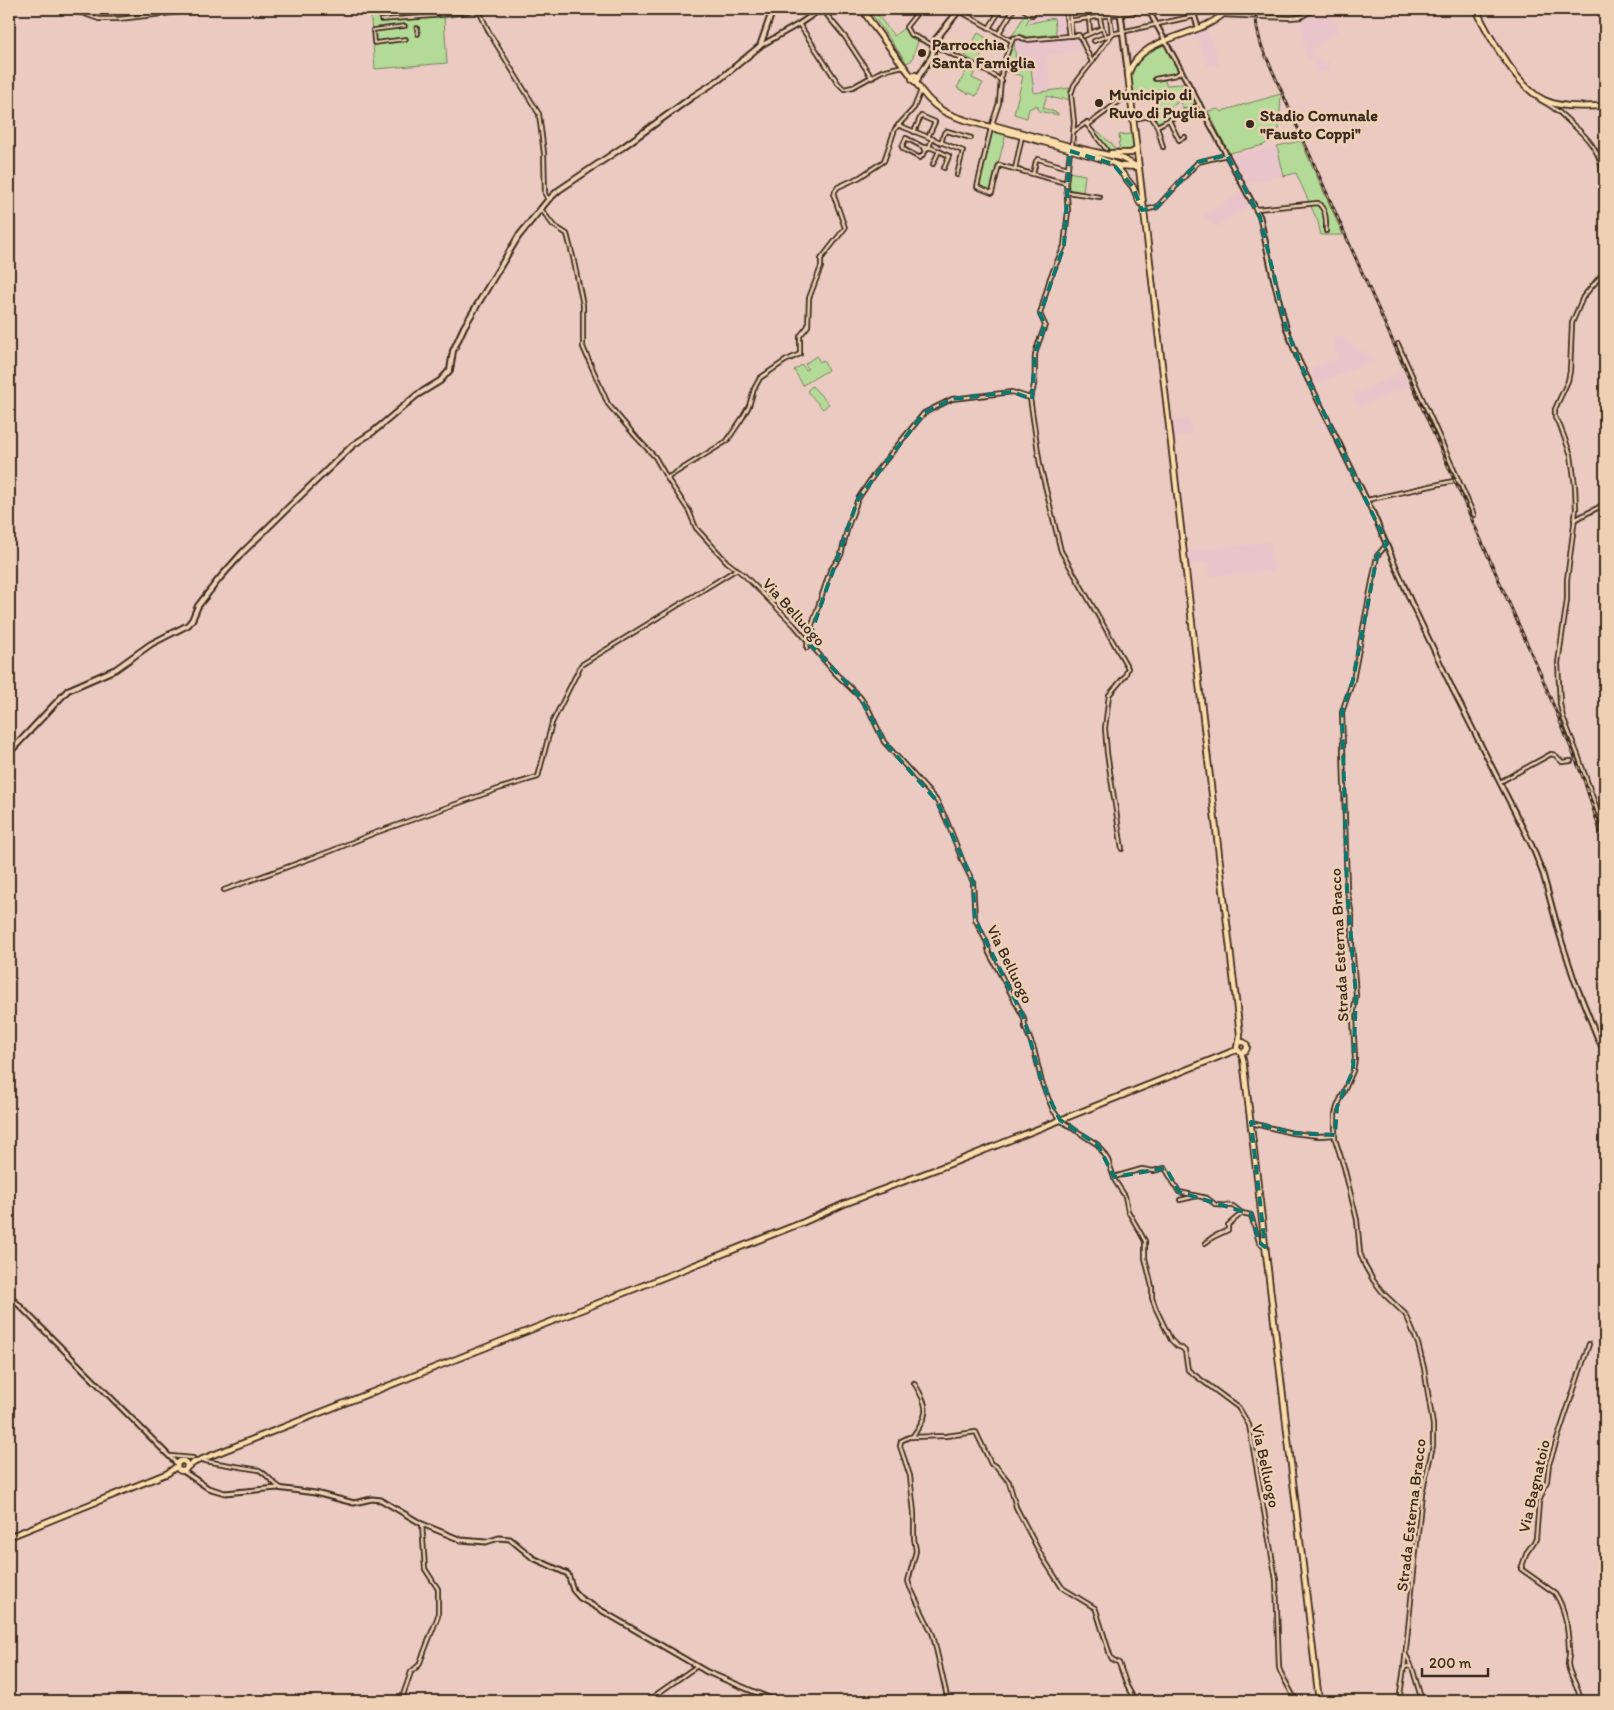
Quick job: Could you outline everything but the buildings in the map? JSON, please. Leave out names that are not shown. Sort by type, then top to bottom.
[{"type":"main road","points":[[9,753],[68,690],[118,668],[152,644],[188,626],[199,604],[230,567],[310,486],[353,445],[374,432],[417,395],[440,381],[450,370],[453,351],[464,327],[518,237],[548,200],[559,190],[720,79],[760,46],[774,9]]},
{"type":"main road","points":[[864,9],[874,27],[915,78],[921,90],[936,108],[948,115],[1022,136],[1121,158],[1138,167]]},
{"type":"main road","points":[[864,9],[927,96],[941,108],[963,118],[1071,148],[1126,168],[1138,167]]},
{"type":"main road","points":[[1120,9],[1319,1701]]},
{"type":"main road","points":[[1128,74],[1134,62],[1146,50],[1215,20],[1228,9]]},
{"type":"main road","points":[[1476,9],[1497,48],[1524,84],[1535,94],[1552,105],[1605,106]]},
{"type":"main road","points":[[915,78],[922,72],[932,56],[936,39],[958,10]]},
{"type":"main road","points":[[1126,60],[1134,62]]},
{"type":"main road","points":[[1102,154],[1131,153],[1136,150]]},
{"type":"main road","points":[[1113,164],[1133,186],[1143,212]]},
{"type":"main road","points":[[9,1537],[168,1473],[194,1460],[1241,1048]]},
{"type":"street","points":[[55,9],[82,13],[99,19],[119,19],[195,9]]},
{"type":"street","points":[[381,20],[438,16],[479,9],[490,34],[539,114],[544,153],[545,194],[548,200]]},
{"type":"street","points":[[760,46],[821,9],[845,38],[872,78]]},
{"type":"street","points":[[914,9],[917,13]]},
{"type":"street","points":[[922,9],[906,27],[913,37],[934,45],[1002,80]]},
{"type":"street","points":[[988,9],[997,14]]},
{"type":"street","points":[[989,28],[1001,9]]},
{"type":"street","points":[[999,34],[1014,9]]},
{"type":"street","points":[[1022,9],[1029,13],[1034,9]]},
{"type":"street","points":[[1067,9],[1071,36]]},
{"type":"street","points":[[1088,9],[1090,31]]},
{"type":"street","points":[[1098,9],[1102,28],[1106,36]]},
{"type":"street","points":[[1109,9],[1112,34],[1071,90],[1074,131],[1066,183],[1068,211],[1064,246],[1050,278],[1040,314],[1045,325],[1036,354],[1035,380],[1030,398],[1040,465],[1061,551],[1128,668],[1125,676],[1109,695],[1106,728],[1107,753],[1122,849]]},
{"type":"street","points":[[1069,20],[1149,9],[1257,210],[1263,226],[1286,328],[1298,359],[1387,544],[1411,602],[1453,690],[1539,863],[1575,982],[1605,1050]]},
{"type":"street","points":[[1192,9],[1198,27]]},
{"type":"street","points":[[1222,15],[1290,18],[1301,17],[1315,9]]},
{"type":"street","points":[[958,10],[1012,41]]},
{"type":"street","points":[[404,13],[409,12]]},
{"type":"street","points":[[1094,41],[1112,34],[1156,23],[1195,16]]},
{"type":"street","points":[[799,24],[838,83],[844,89],[872,78],[882,71],[904,66]]},
{"type":"street","points":[[405,26],[373,30],[374,43],[406,39]]},
{"type":"street","points":[[417,28],[418,34]]},
{"type":"street","points":[[1084,36],[1102,28]]},
{"type":"street","points":[[1066,183],[1000,166],[992,193],[977,187],[991,126],[1000,103],[1002,67],[1013,38],[1026,40],[1079,35],[1092,62]]},
{"type":"street","points":[[1155,79],[1176,75],[1182,70]]},
{"type":"street","points":[[667,478],[727,442],[746,412],[760,378],[800,354],[800,336],[808,326],[809,298],[821,267],[821,259],[845,228],[834,196],[835,191],[838,187],[860,177],[884,160],[898,125],[914,108],[921,90]]},
{"type":"street","points":[[1074,122],[1080,125],[1087,124],[1129,94]]},
{"type":"street","points":[[1157,126],[1200,104]]},
{"type":"street","points":[[1552,105],[1586,136],[1598,154],[1605,172],[1605,194]]},
{"type":"street","points":[[1132,119],[1149,115],[1157,126],[1163,148]]},
{"type":"street","points":[[914,132],[921,116],[935,122],[929,146],[920,158],[917,158],[902,147],[906,138],[923,147],[929,146],[949,156],[944,168]]},
{"type":"street","points":[[1169,120],[1179,140],[1185,137]]},
{"type":"street","points":[[1087,124],[1106,149]]},
{"type":"street","points":[[898,125],[963,152],[957,175]]},
{"type":"street","points":[[1074,131],[1080,125]]},
{"type":"street","points":[[941,142],[944,133],[947,131],[971,138]]},
{"type":"street","points":[[1015,170],[1022,136]]},
{"type":"street","points":[[923,147],[924,153]]},
{"type":"street","points":[[933,164],[938,151]]},
{"type":"street","points":[[1143,212],[1157,207],[1198,162],[1227,155]]},
{"type":"street","points":[[1033,174],[1036,160],[1068,168]]},
{"type":"street","points":[[1067,192],[1100,197]]},
{"type":"street","points":[[1257,210],[1318,203],[1326,215],[1326,231]]},
{"type":"street","name":"Via Belluogo","points":[[540,209],[553,225],[566,234],[583,305],[583,347],[608,404],[636,438],[655,457],[689,511],[696,528],[727,562],[746,576],[834,672],[860,697],[869,710],[884,742],[936,801],[946,819],[963,862],[974,882],[975,919],[987,943],[989,953],[1024,1018],[1025,1028],[1034,1049],[1042,1083],[1053,1110],[1060,1120],[1098,1144],[1108,1160],[1114,1177],[1125,1196],[1128,1211],[1145,1241],[1152,1298],[1165,1330],[1177,1346],[1185,1351],[1188,1370],[1238,1408],[1249,1425],[1275,1574],[1279,1668],[1296,1701]]},
{"type":"street","points":[[1604,830],[1563,717],[1560,699],[1558,663],[1567,600],[1575,486],[1571,455],[1555,418],[1555,410],[1568,380],[1572,322],[1583,297],[1605,271]]},
{"type":"street","points":[[1398,344],[1474,515]]},
{"type":"street","points":[[807,648],[830,571],[841,555],[848,526],[858,499],[875,473],[924,413],[952,399],[1012,392],[1030,398]]},
{"type":"street","points":[[1366,500],[1458,480]]},
{"type":"street","points":[[1574,520],[1605,504]]},
{"type":"street","name":"Strada Esterna Bracco","points":[[1387,544],[1377,556],[1353,680],[1342,712],[1347,890],[1352,915],[1356,995],[1353,1017],[1355,1059],[1353,1071],[1335,1114],[1335,1135],[1357,1220],[1360,1253],[1373,1280],[1408,1319],[1418,1344],[1424,1368],[1432,1425],[1433,1446],[1422,1493],[1406,1654],[1399,1701]]},
{"type":"street","points":[[224,890],[372,834],[501,788],[538,777],[552,723],[581,665],[737,570]]},
{"type":"street","points":[[1500,782],[1551,754],[1555,755],[1562,762],[1571,761]]},
{"type":"street","points":[[1251,1123],[1292,1133],[1319,1136],[1335,1135]]},
{"type":"street","points":[[1114,1177],[1142,1169],[1153,1171],[1165,1168],[1179,1192],[1207,1198],[1216,1205],[1233,1206],[1242,1213],[1251,1215],[1259,1242],[1265,1247]]},
{"type":"street","points":[[1180,1200],[1198,1195]]},
{"type":"street","points":[[1205,1243],[1228,1230],[1228,1225],[1242,1213]]},
{"type":"street","points":[[9,1294],[170,1456],[208,1488],[225,1493],[282,1488],[315,1493],[354,1503],[372,1499],[381,1500],[422,1524],[465,1541],[486,1542],[498,1538],[510,1538],[533,1558],[568,1574],[573,1590],[580,1598],[707,1672],[776,1701]]},
{"type":"street","name":"Via Bagnatoio","points":[[1580,1701],[1577,1685],[1568,1664],[1568,1624],[1558,1597],[1521,1569],[1527,1552],[1536,1539],[1539,1502],[1547,1481],[1549,1464],[1589,1344]]},
{"type":"street","points":[[912,1437],[924,1421],[926,1410],[924,1400],[914,1383]]},
{"type":"street","points":[[948,1701],[933,1635],[908,1581],[916,1551],[914,1513],[910,1476],[900,1446],[904,1438],[976,1432],[991,1464],[996,1466],[1009,1482],[1016,1507],[1061,1586],[1095,1608],[1110,1655],[1112,1659],[1119,1663],[1127,1686],[1135,1701]]},
{"type":"street","points":[[170,1456],[194,1460]]},
{"type":"street","points":[[205,1461],[259,1470],[282,1488]]},
{"type":"street","points":[[268,1488],[272,1481]]},
{"type":"street","points":[[401,1701],[411,1672],[419,1665],[438,1616],[438,1589],[425,1569],[422,1524]]},
{"type":"street","name":"Strada Esterna Bracco","points":[[1406,1654],[1422,1701]]},
{"type":"street","points":[[647,1701],[697,1666]]},
{"type":"street","points":[[1404,1668],[1408,1666],[1412,1668]]},
{"type":"highlighted area","points":[[1070,151],[1113,164],[1133,187],[1142,210],[1157,207],[1198,162],[1227,155],[1260,217],[1286,327],[1298,359],[1387,544],[1377,556],[1353,680],[1342,712],[1347,890],[1356,995],[1353,1071],[1337,1107],[1335,1135],[1292,1133],[1251,1122],[1265,1247],[1259,1242],[1251,1214],[1179,1192],[1166,1168],[1114,1177],[1098,1145],[1060,1120],[1042,1083],[1024,1018],[975,919],[973,882],[937,801],[884,742],[860,697],[808,642],[858,499],[924,413],[952,399],[1012,392],[1032,399],[1035,354],[1045,325],[1040,314],[1064,246]]},
{"type":"shaded area","points":[[1039,9],[1063,9],[1066,33],[1056,34],[1054,18],[1026,24],[1031,15],[1034,17]]},
{"type":"shaded area","points":[[1315,9],[1326,9],[1339,30],[1314,49],[1314,58],[1329,62],[1329,71],[1314,72],[1314,61],[1306,57],[1300,18]]},
{"type":"shaded area","points":[[1207,27],[1220,66],[1208,66],[1195,32]]},
{"type":"shaded area","points":[[1079,37],[1084,48],[1076,52],[1047,55],[1051,91],[1034,93],[1030,60],[1016,62],[1014,41],[1018,39],[1026,42]]},
{"type":"shaded area","points":[[1277,146],[1284,176],[1245,184],[1230,156]]},
{"type":"shaded area","points":[[1243,190],[1251,204],[1216,227],[1202,216]]},
{"type":"shaded area","points":[[1342,336],[1353,346],[1377,359],[1312,386],[1311,383],[1315,382],[1311,368],[1338,358],[1332,340]]},
{"type":"shaded area","points":[[1404,372],[1409,386],[1358,408],[1353,398],[1355,393]]},
{"type":"shaded area","points":[[1190,418],[1192,434],[1172,438],[1170,421]]},
{"type":"shaded area","points":[[1269,542],[1275,571],[1210,576],[1209,562],[1187,565],[1186,551]]},
{"type":"green space","points":[[370,9],[443,9],[444,11],[489,9],[479,13],[444,18],[447,63],[375,69]]},
{"type":"green space","points":[[868,9],[873,9],[894,36],[904,28],[910,37],[918,41],[912,60],[907,63]]},
{"type":"green space","points":[[1026,13],[1031,15],[1026,24],[1054,18],[1056,34],[1026,37],[1012,36]]},
{"type":"green space","points":[[978,33],[990,40],[977,63],[965,56]]},
{"type":"green space","points":[[1014,42],[1016,61],[1030,60],[1034,93],[1069,88],[1070,100],[1047,96],[1043,108],[1058,113],[1058,115],[1039,111],[1037,105],[1029,109],[1027,118],[1014,114],[1023,76],[1005,72],[1005,61]]},
{"type":"green space","points":[[1165,44],[1180,70],[1154,78],[1155,81],[1165,80],[1166,85],[1187,83],[1198,104],[1185,110],[1180,103],[1184,100],[1184,97],[1181,94],[1178,95],[1180,98],[1177,100],[1177,103],[1169,108],[1173,116],[1158,124],[1151,114],[1158,111],[1153,94],[1142,95],[1133,102],[1132,72],[1139,59]]},
{"type":"green space","points":[[969,66],[976,69],[972,78],[983,83],[976,96],[957,88]]},
{"type":"green space","points":[[1281,94],[1279,129],[1264,145],[1229,153],[1208,111],[1219,109],[1222,112]]},
{"type":"green space","points":[[991,132],[1006,134],[991,191],[979,185]]},
{"type":"green space","points":[[1099,132],[1111,142],[1115,150],[1120,147],[1118,143],[1120,142],[1119,135],[1132,134],[1133,150],[1111,151],[1095,135]]},
{"type":"green space","points":[[1301,141],[1343,235],[1321,235],[1318,222],[1296,173],[1284,176],[1277,146]]},
{"type":"green space","points":[[1068,172],[1085,175],[1083,192],[1068,189]]},
{"type":"green space","points":[[816,356],[820,362],[823,360],[828,370],[803,385],[794,370],[802,365],[806,370],[808,369],[805,364]]},
{"type":"green space","points":[[812,386],[829,404],[823,409],[807,391]]},
{"type":"railway","points":[[1255,9],[1261,45],[1541,675],[1584,780],[1605,847]]},
{"type":"place","name":"Parrocchia Santa Famiglia","points":[[922,53]]},
{"type":"place","name":"Municipio di Ruvo di Puglia","points":[[1099,103]]},
{"type":"place","name":"Stadio Comunale \"Fausto Coppi\"","points":[[1250,124]]}]
